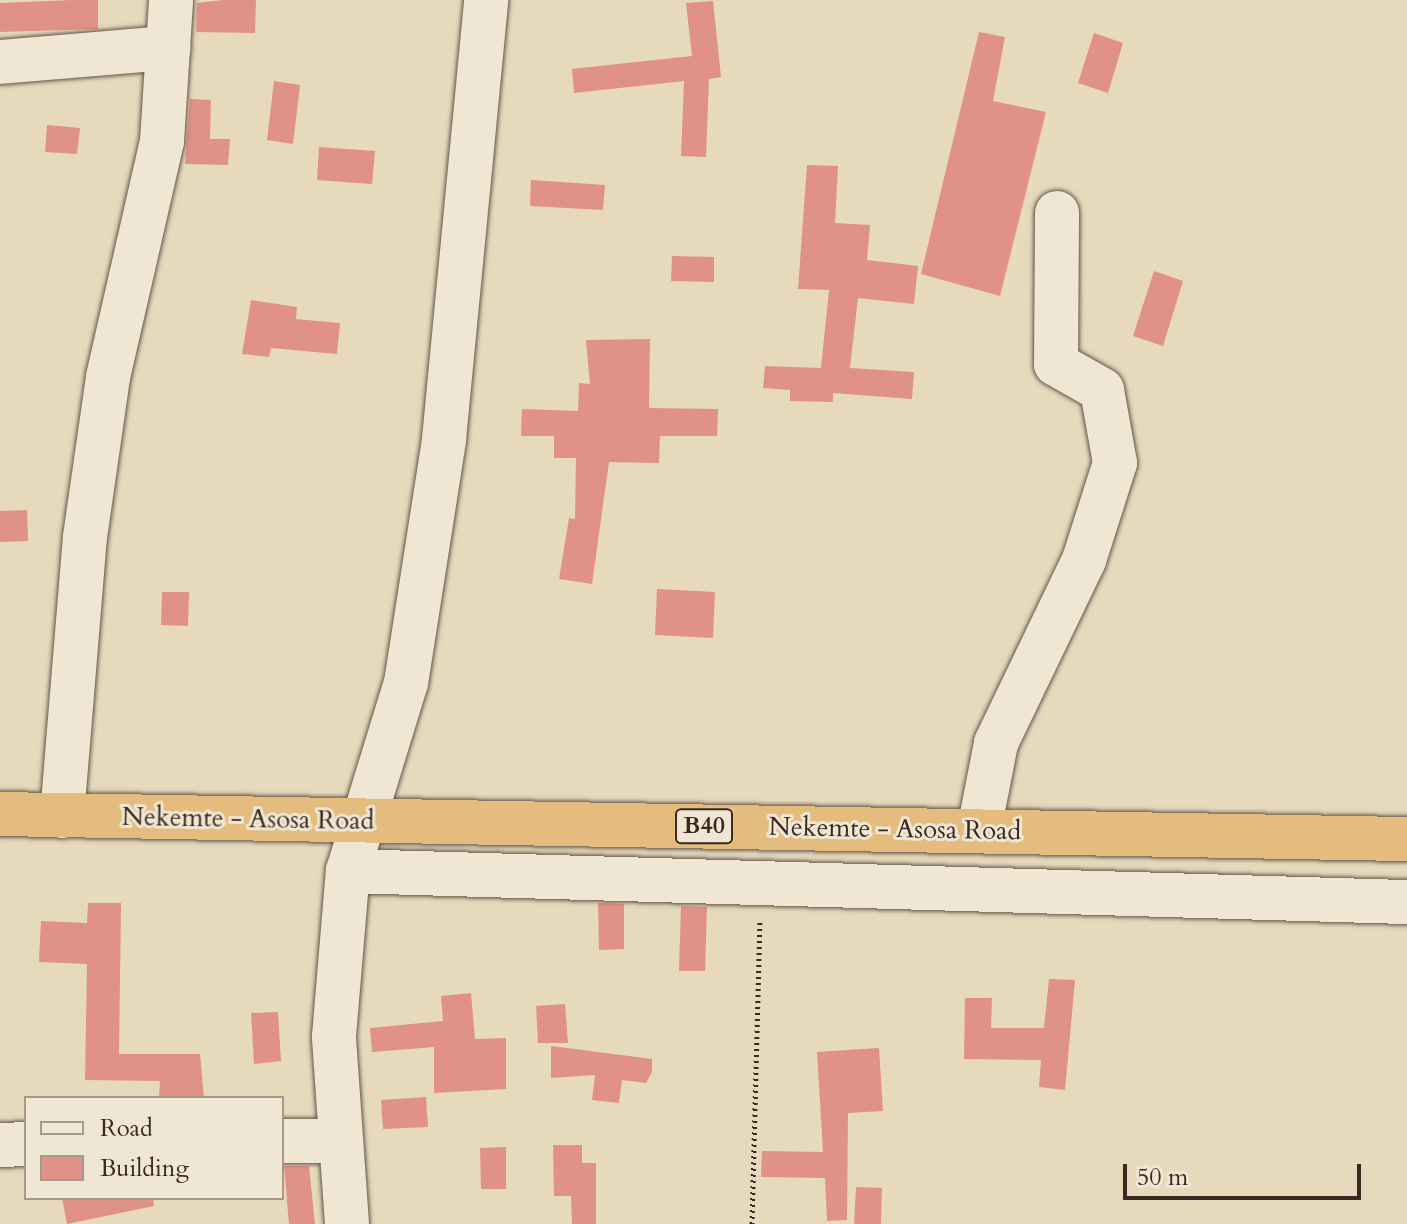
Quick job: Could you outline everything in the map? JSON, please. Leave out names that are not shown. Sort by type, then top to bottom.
[{"type":"highway","name":"Nekemte - Asosa Road","points":[[0,814],[1407,839]]},
{"type":"street","points":[[62,816],[93,479],[108,377],[162,141],[171,0]]},
{"type":"street","points":[[347,1224],[348,1171],[336,1141],[334,1036],[348,871],[406,683],[444,439],[486,0]]},
{"type":"street","points":[[0,62],[168,48]]},
{"type":"street","points":[[979,830],[996,743],[1084,560],[1115,463],[1102,390],[1056,364],[1057,213]]},
{"type":"street","points":[[348,871],[761,888],[1407,902]]},
{"type":"street","points":[[284,1141],[336,1141]]},
{"type":"street","points":[[0,1145],[24,1144]]},
{"type":"path","points":[[752,1224],[761,888]]},
{"type":"building","points":[[98,0],[98,29],[0,32],[0,3]]},
{"type":"building","points":[[256,0],[255,33],[196,32],[197,3]]},
{"type":"building","points":[[713,1],[721,77],[709,79],[706,157],[681,156],[684,81],[574,93],[572,69],[692,56],[686,3]]},
{"type":"building","points":[[979,32],[1005,37],[993,101],[1046,112],[1000,296],[921,274]]},
{"type":"building","points":[[1094,33],[1123,43],[1108,93],[1078,83]]},
{"type":"building","points":[[274,81],[300,85],[293,144],[267,140]]},
{"type":"building","points":[[190,99],[211,100],[210,139],[230,139],[228,165],[185,164]]},
{"type":"building","points":[[47,125],[80,128],[77,154],[45,152]]},
{"type":"building","points":[[319,147],[375,151],[372,184],[317,180]]},
{"type":"building","points":[[807,165],[838,166],[835,223],[870,225],[867,260],[918,266],[914,304],[858,298],[850,368],[914,372],[912,399],[833,393],[833,402],[790,401],[790,390],[763,388],[765,366],[821,368],[829,290],[798,289]]},
{"type":"building","points":[[531,180],[605,185],[603,210],[530,206]]},
{"type":"building","points":[[672,256],[714,257],[714,282],[671,281]]},
{"type":"building","points":[[1154,271],[1183,281],[1163,346],[1133,336]]},
{"type":"building","points":[[251,300],[297,307],[296,319],[340,323],[337,354],[271,348],[269,357],[242,354]]},
{"type":"building","points":[[650,339],[649,408],[718,409],[717,436],[660,436],[659,463],[609,462],[592,584],[559,579],[569,518],[575,519],[576,458],[554,458],[554,436],[521,436],[522,409],[578,411],[579,383],[590,384],[586,340]]},
{"type":"building","points":[[27,510],[28,541],[0,542],[0,511]]},
{"type":"building","points":[[657,589],[715,592],[713,638],[655,635]]},
{"type":"building","points":[[162,592],[189,592],[188,626],[161,625]]},
{"type":"building","points":[[88,903],[121,903],[119,1054],[200,1054],[204,1096],[159,1096],[160,1081],[85,1080],[87,964],[39,962],[41,921],[87,923]]},
{"type":"building","points":[[598,903],[624,904],[624,949],[599,950]]},
{"type":"building","points":[[681,906],[707,907],[705,971],[679,971]]},
{"type":"building","points":[[1049,979],[1075,980],[1065,1090],[1039,1087],[1041,1060],[964,1059],[965,998],[992,998],[991,1028],[1044,1028]]},
{"type":"building","points":[[471,993],[475,1039],[506,1038],[506,1089],[434,1093],[434,1047],[372,1052],[370,1028],[443,1021],[441,996]]},
{"type":"building","points":[[565,1004],[568,1043],[538,1043],[536,1006]]},
{"type":"building","points":[[278,1012],[281,1061],[254,1064],[251,1013]]},
{"type":"building","points":[[551,1046],[652,1059],[652,1072],[646,1083],[622,1080],[619,1103],[592,1100],[595,1075],[551,1078]]},
{"type":"building","points":[[879,1048],[883,1111],[848,1113],[847,1220],[827,1221],[825,1178],[761,1177],[762,1151],[823,1152],[817,1052]]},
{"type":"building","points":[[426,1097],[428,1127],[383,1129],[381,1100]]},
{"type":"building","points":[[553,1145],[582,1145],[582,1163],[596,1163],[596,1224],[572,1224],[571,1196],[554,1196]]},
{"type":"building","points":[[506,1147],[506,1189],[481,1189],[480,1148]]},
{"type":"building","points":[[284,1166],[309,1166],[315,1224],[289,1224]]},
{"type":"building","points":[[856,1187],[882,1188],[881,1224],[854,1224]]},
{"type":"building","points":[[62,1200],[153,1200],[154,1206],[67,1224]]}]
